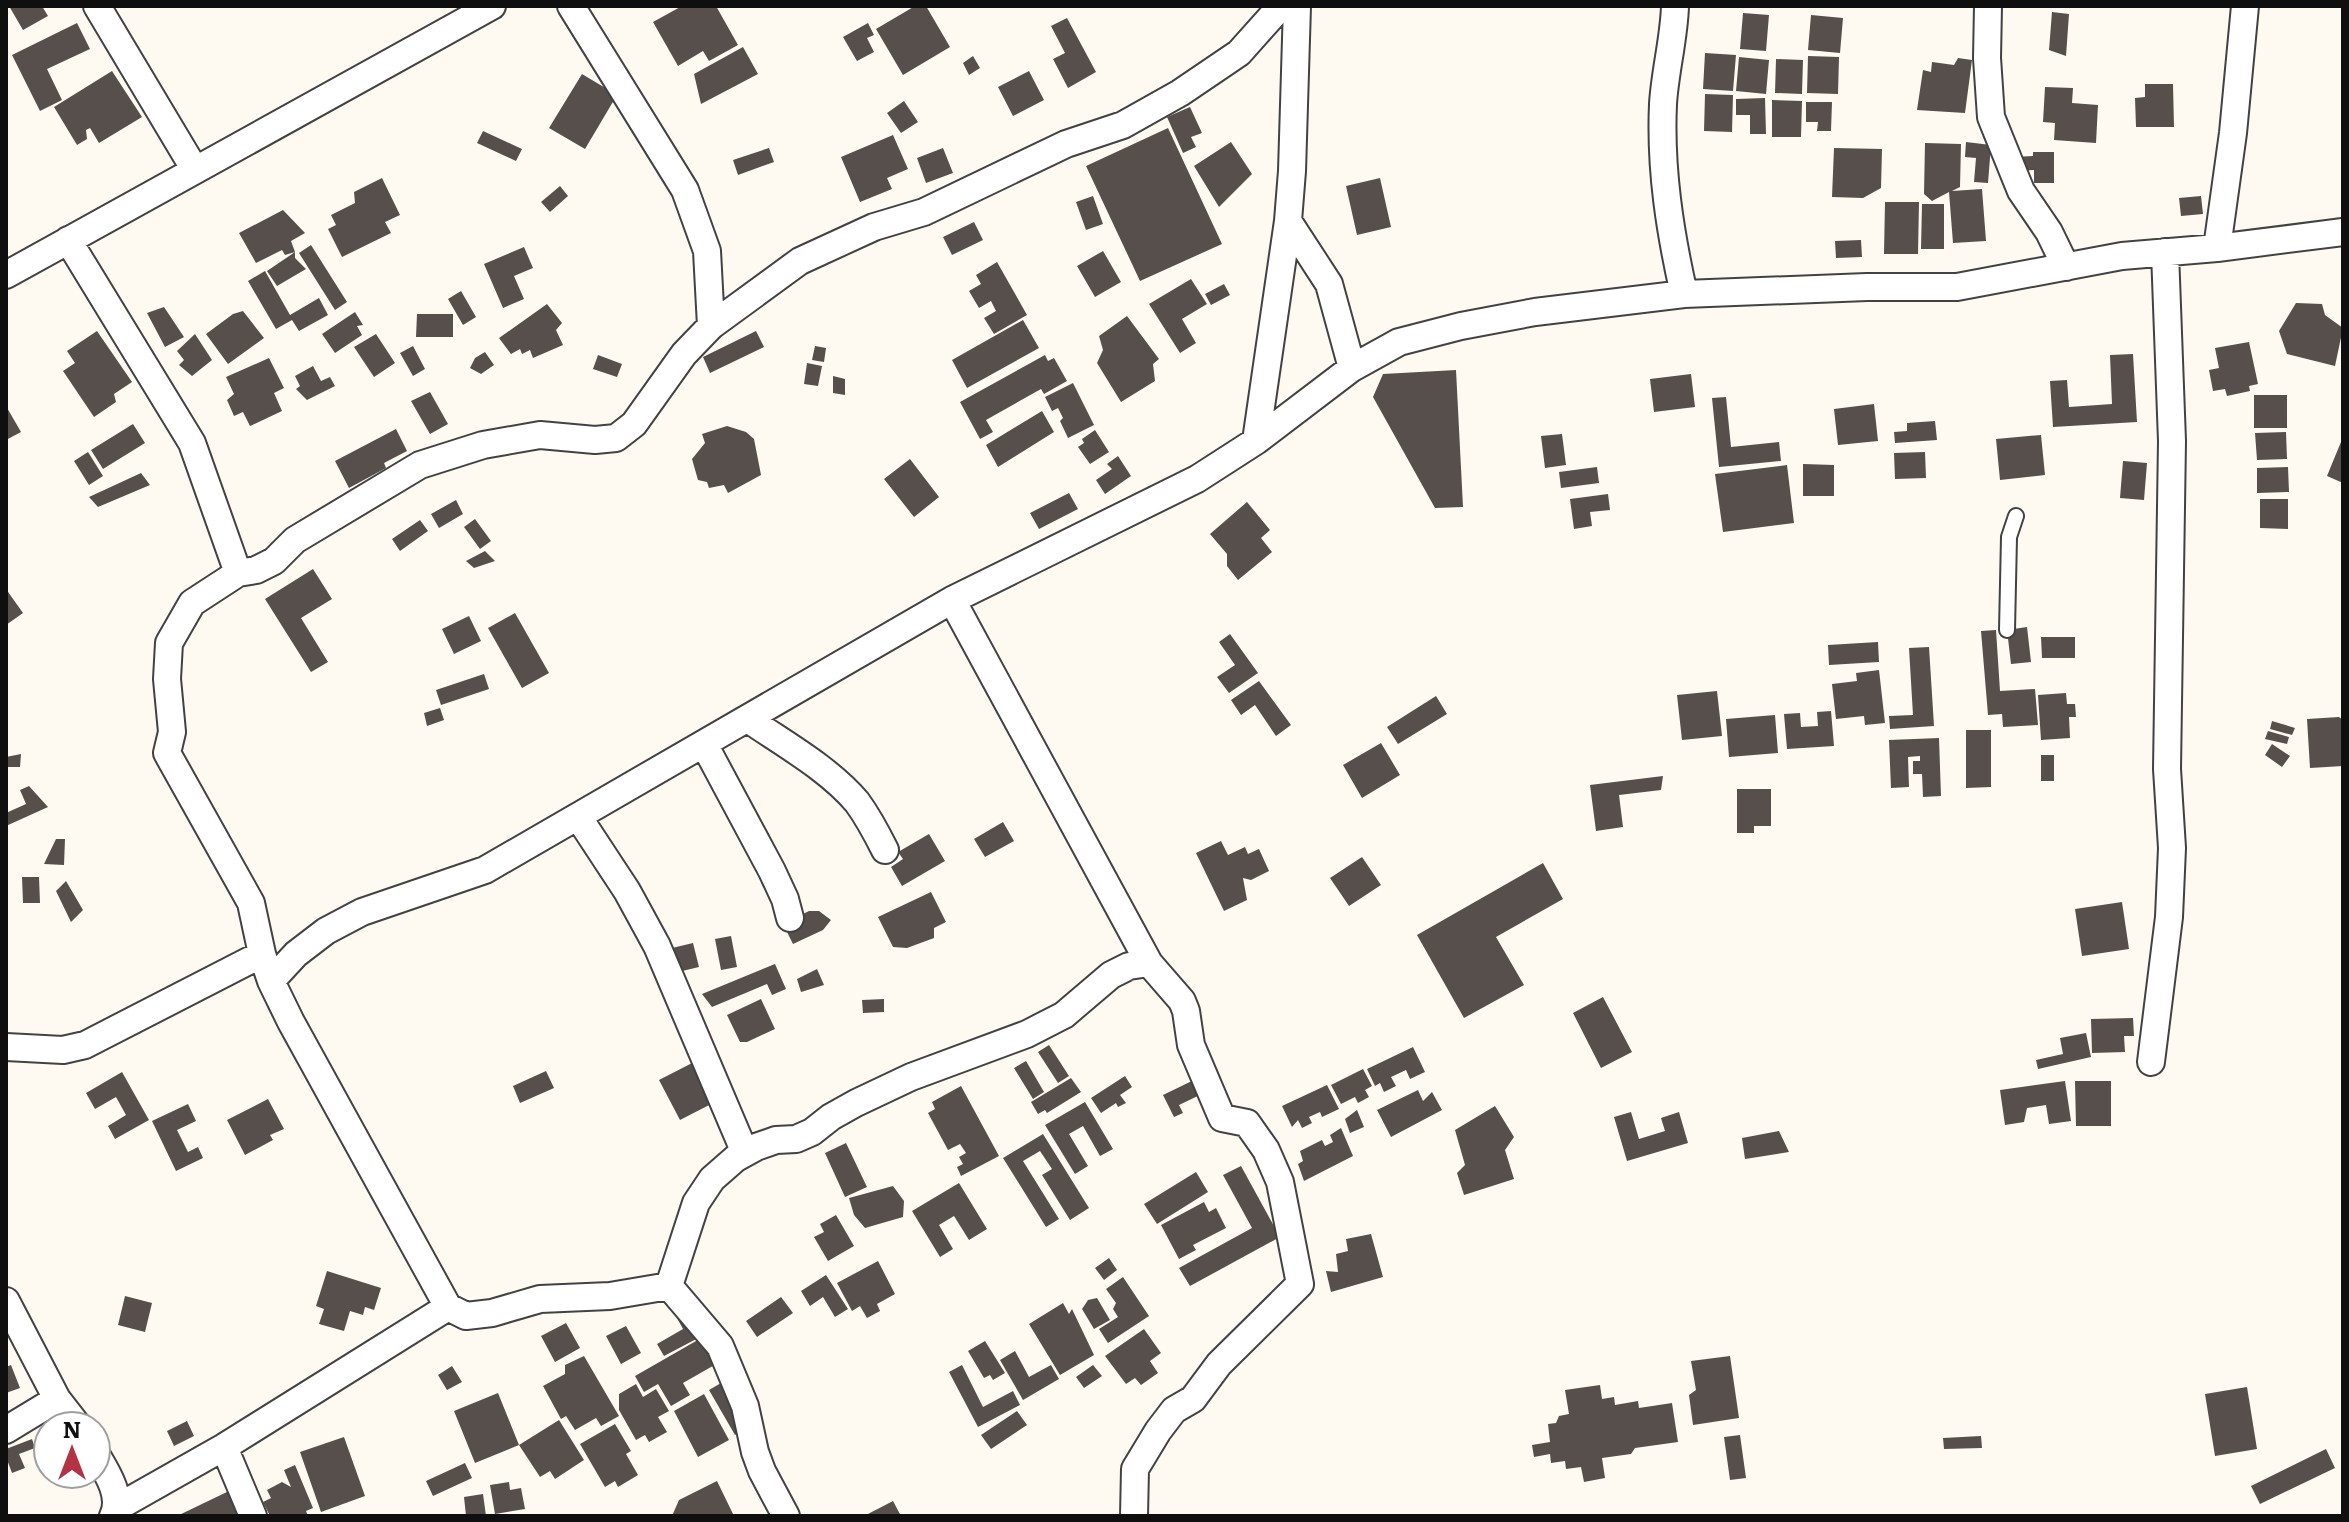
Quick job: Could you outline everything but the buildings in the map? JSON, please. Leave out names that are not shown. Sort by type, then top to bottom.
[{"type":"street","points":[[97,6],[195,170]]},
{"type":"street","points":[[6,275],[492,6]]},
{"type":"street","points":[[571,6],[685,190],[707,251],[711,326]]},
{"type":"street","points":[[669,1286],[610,1296],[540,1299],[492,1313],[466,1316],[448,1307],[291,1022],[271,981],[251,903],[167,753],[172,732],[167,679],[169,643],[192,603],[238,573],[256,570],[274,561],[295,540],[420,465],[483,445],[540,435],[595,440],[616,438],[634,424],[677,364],[711,326],[800,261],[874,227],[924,212],[1066,144],[1123,125],[1180,93],[1239,53],[1281,6]]},
{"type":"street","points":[[1256,441],[1288,221],[1297,6]]},
{"type":"street","points":[[1675,6],[1663,103],[1663,175],[1684,294]]},
{"type":"street","points":[[1988,6],[1987,58],[1991,117],[2021,191],[2049,232],[2066,267]]},
{"type":"street","points":[[2217,248],[2233,133],[2240,33],[2245,6]]},
{"type":"street","points":[[1288,221],[1329,284],[1352,368]]},
{"type":"street","points":[[271,981],[296,954],[326,931],[362,912],[485,870],[952,600],[1197,479],[1256,441],[1352,368],[1399,342],[1535,312],[1684,294],[1957,287],[2122,256],[2343,232]]},
{"type":"street","points":[[68,240],[192,443],[238,573]]},
{"type":"street","points":[[2151,1062],[2169,917],[2172,848],[2167,769],[2172,441],[2165,252]]},
{"type":"street","points":[[952,600],[1149,963],[1182,1001],[1194,1052],[1222,1118],[1247,1123],[1266,1150],[1280,1182],[1300,1284],[1219,1364],[1193,1399],[1174,1410],[1158,1431],[1135,1469],[1134,1516]]},
{"type":"street","points":[[748,719],[831,778],[856,801],[885,850]]},
{"type":"street","points":[[704,744],[772,871],[790,918]]},
{"type":"street","points":[[579,818],[627,891],[657,946],[745,1153]]},
{"type":"street","points":[[6,1047],[63,1050],[85,1045],[262,954]]},
{"type":"street","points":[[669,1286],[696,1203],[712,1179],[745,1153],[776,1140],[796,1139],[812,1132],[843,1110],[911,1077],[1027,1034],[1064,1015],[1111,975],[1129,966],[1149,963]]},
{"type":"street","points":[[669,1286],[720,1346],[745,1406],[759,1461],[786,1516]]},
{"type":"street","points":[[6,1301],[66,1410]]},
{"type":"street","points":[[110,1490],[115,1511],[448,1307]]},
{"type":"street","points":[[6,1430],[57,1399]]},
{"type":"street","points":[[224,1447],[253,1516]]},
{"type":"lane","points":[[2007,630],[2009,537],[2016,516]]}]
